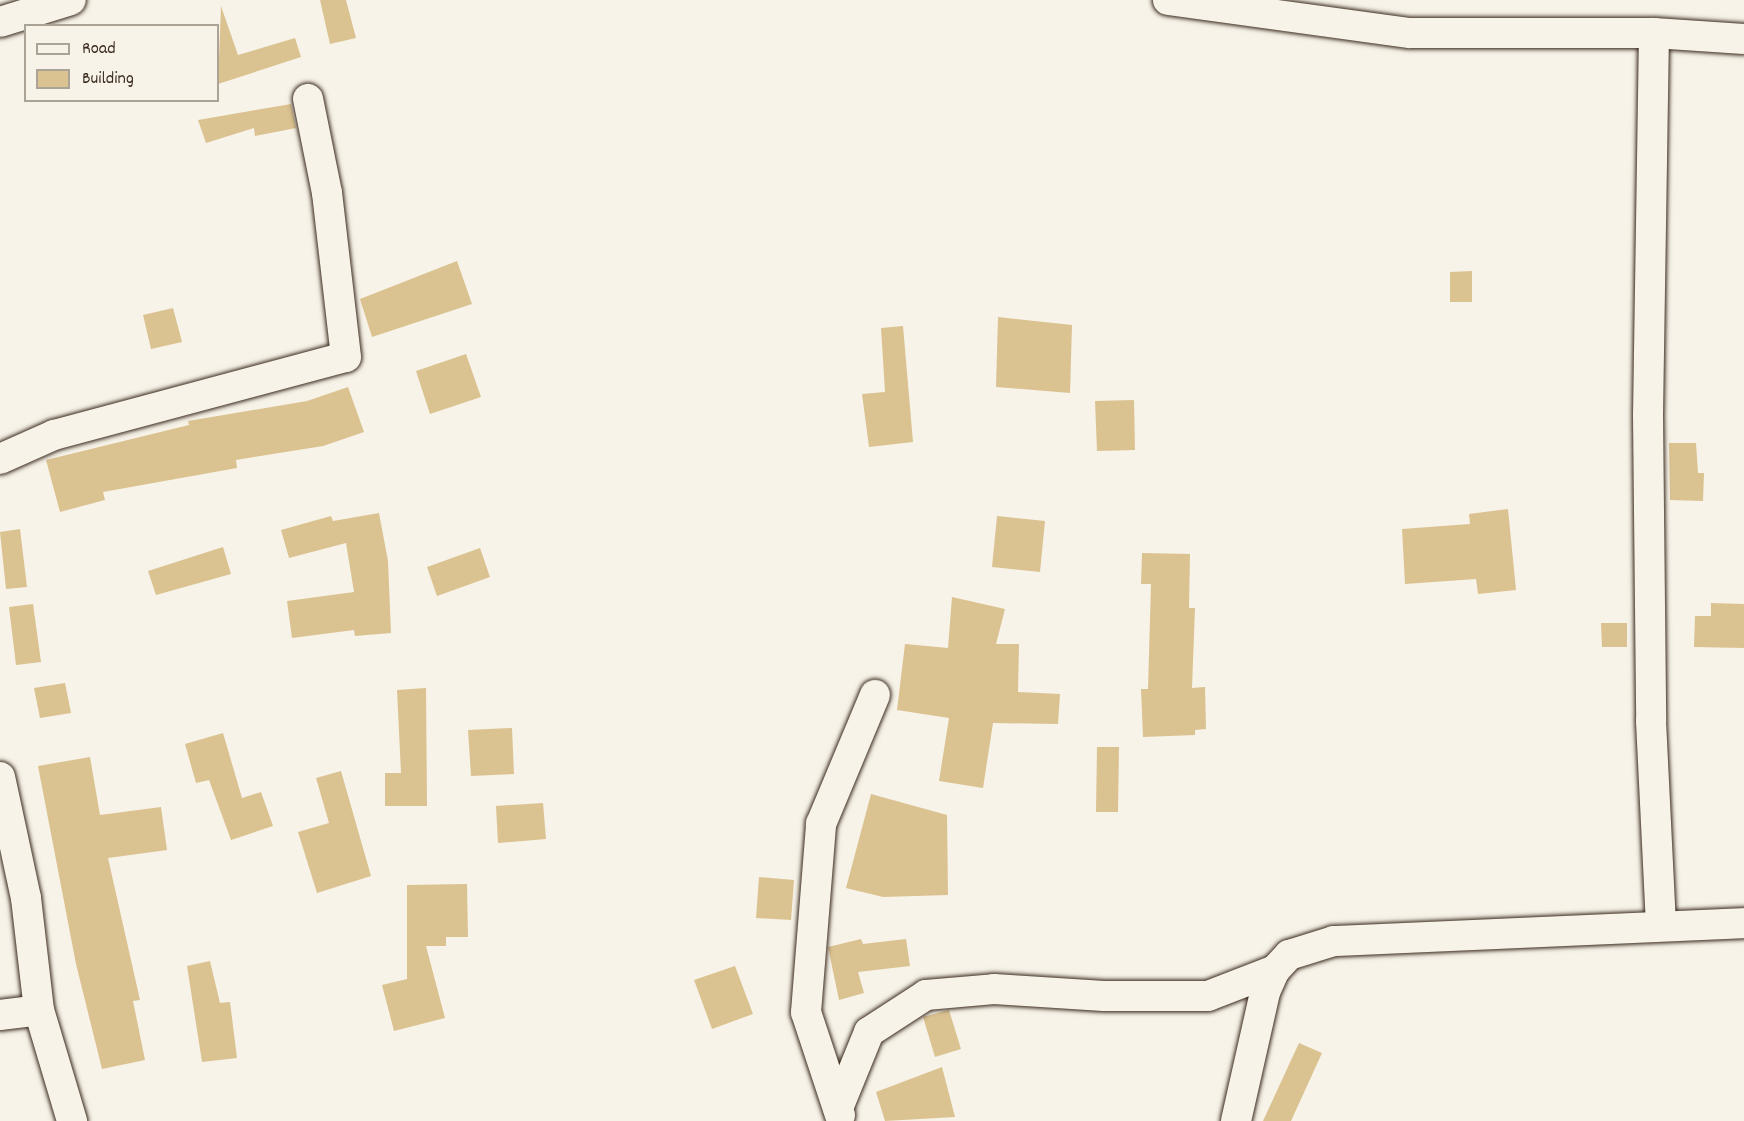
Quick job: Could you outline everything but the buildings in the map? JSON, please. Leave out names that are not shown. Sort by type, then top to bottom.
[{"type":"street","points":[[0,22],[71,0]]},
{"type":"street","points":[[1168,0],[1410,33],[1654,33],[1744,39]]},
{"type":"street","points":[[1654,33],[1648,415],[1652,721],[1661,924]]},
{"type":"street","points":[[0,459],[54,435],[346,357],[327,193],[308,99]]},
{"type":"street","points":[[840,1114],[806,1012],[821,824],[875,695]]},
{"type":"street","points":[[0,777],[26,898],[39,1010],[72,1121]]},
{"type":"street","points":[[1236,1121],[1265,992],[1275,970],[1289,955],[1334,941],[1572,932],[1661,924],[1744,923]]},
{"type":"street","points":[[840,1114],[870,1032],[926,995],[994,989],[1208,996],[1275,970]]},
{"type":"street","points":[[0,1015],[39,1010]]}]
